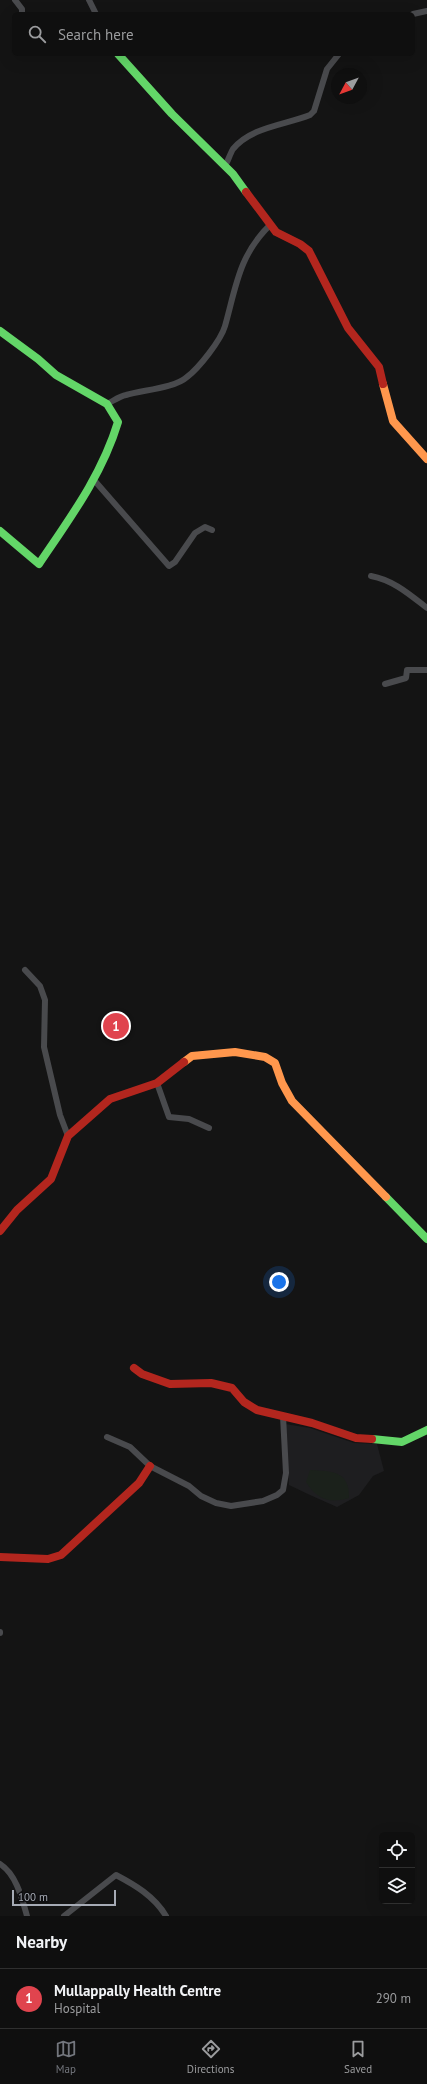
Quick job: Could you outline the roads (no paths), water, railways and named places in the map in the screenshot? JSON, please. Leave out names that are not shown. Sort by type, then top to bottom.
[{"type":"street","points":[[15,0],[22,9],[22,12]]},
{"type":"street","points":[[89,0],[95,12]]},
{"type":"street","points":[[415,14],[427,11]]},
{"type":"street","points":[[120,56],[172,114],[233,174],[270,225],[280,236],[300,244],[309,251],[348,328],[379,367],[393,421],[427,459]]},
{"type":"street","points":[[330,56],[334,59]]},
{"type":"street","points":[[225,166],[233,150],[244,139],[263,130],[310,115],[314,111],[327,69],[337,56]]},
{"type":"street","points":[[107,404],[124,395],[174,383],[186,378],[206,358],[225,327],[239,271],[254,244],[270,225]]},
{"type":"street","points":[[0,332],[38,359],[56,375],[107,404],[118,422],[114,437],[94,480],[39,564],[0,531]]},
{"type":"street","points":[[94,480],[168,566],[175,562],[195,532],[205,527],[212,530]]},
{"type":"street","points":[[371,576],[383,578],[400,587],[427,608]]},
{"type":"street","points":[[385,684],[406,678],[407,670],[427,670]]},
{"type":"street","points":[[25,970],[40,986],[45,1000],[44,1047],[60,1115],[68,1136]]},
{"type":"street","points":[[0,1231],[17,1210],[50,1179],[68,1136],[110,1099],[156,1083],[192,1056],[236,1052],[265,1057],[275,1063],[282,1083],[292,1101],[427,1239]]},
{"type":"street","points":[[156,1083],[169,1117],[190,1119],[209,1128]]},
{"type":"street","points":[[134,1368],[142,1374],[170,1384],[212,1383],[232,1388],[244,1402],[257,1410],[312,1423],[356,1438],[402,1442],[427,1430]]},
{"type":"street","points":[[107,1437],[130,1447],[150,1466],[189,1486],[201,1496],[216,1503],[231,1506],[263,1501],[276,1496],[283,1490],[285,1484],[283,1416]]},
{"type":"street","points":[[0,1557],[48,1559],[61,1556],[139,1483],[150,1466]]},
{"type":"street","points":[[0,1864],[7,1868],[14,1878],[27,1916]]},
{"type":"street","points":[[64,1916],[116,1875],[130,1882],[153,1899],[166,1916]]},
{"type":"place","name":"Mullappally Health Centre","points":[[116,1026]]}]
